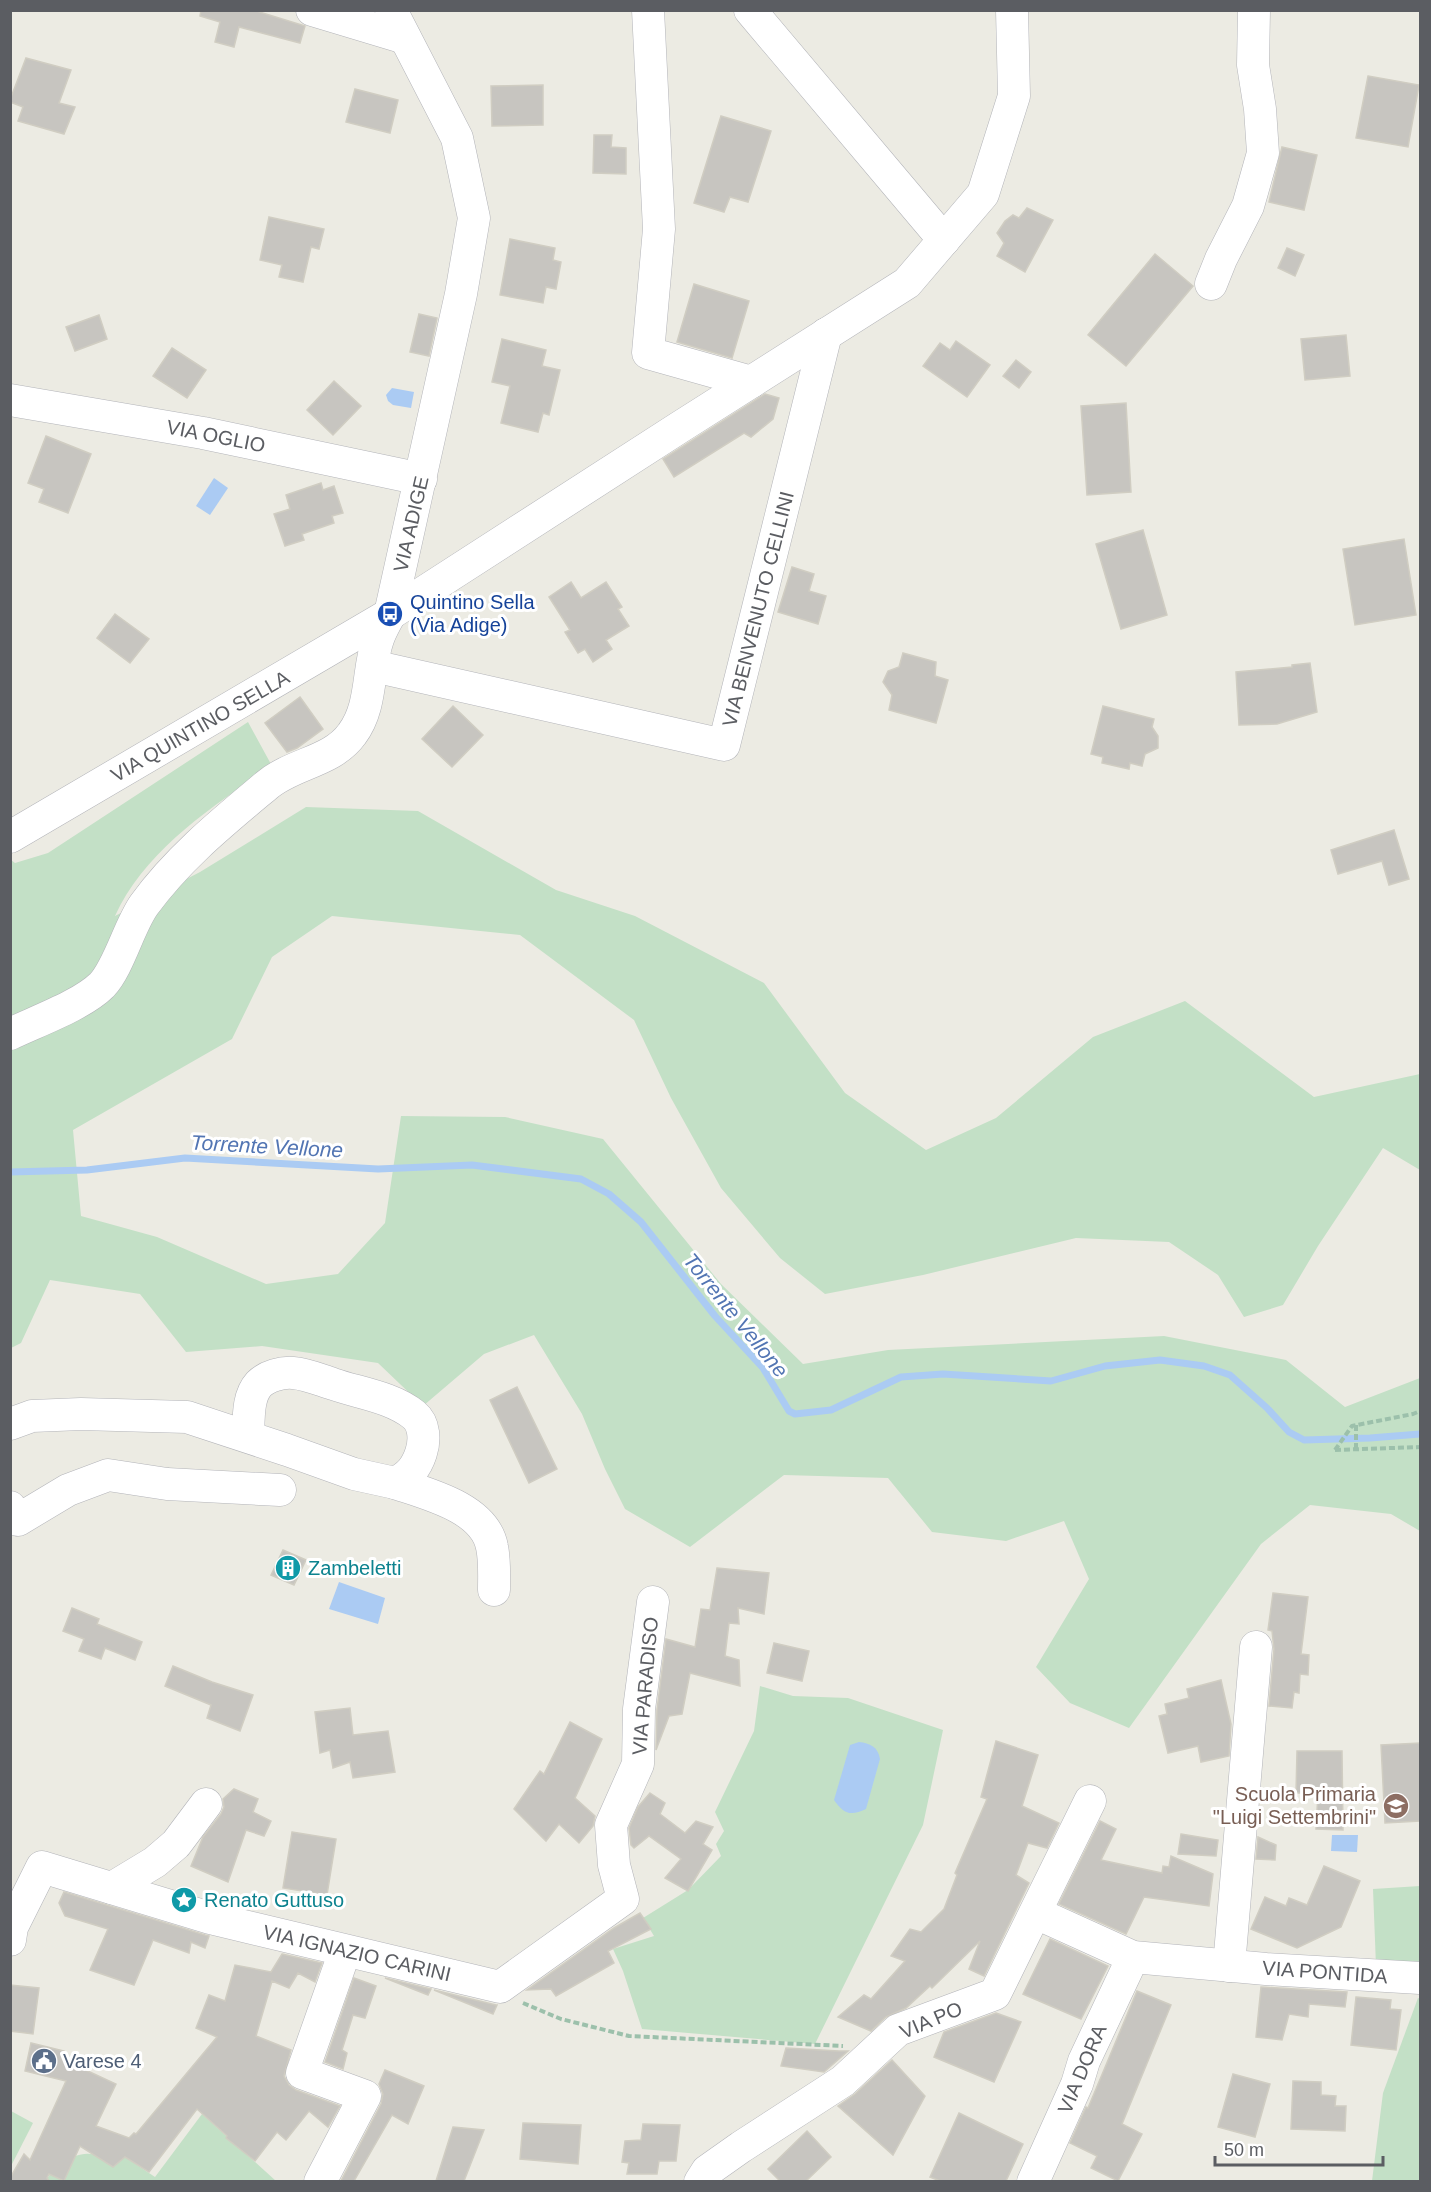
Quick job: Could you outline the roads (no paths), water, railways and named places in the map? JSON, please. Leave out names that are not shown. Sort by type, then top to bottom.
[{"type":"street","points":[[312,10],[405,38]]},
{"type":"street","name":"VIA ADIGE","points":[[10,1034],[88,996],[104,983],[143,906],[189,855],[219,825],[273,780],[337,750],[352,735],[362,717],[370,690],[378,639],[390,615],[421,479],[461,294],[474,218],[457,138],[391,10]]},
{"type":"street","points":[[648,10],[659,229],[648,353],[751,382]]},
{"type":"street","points":[[750,10],[944,240]]},
{"type":"street","points":[[390,615],[907,283],[983,194],[1014,96],[1012,10]]},
{"type":"street","points":[[1212,284],[1221,259],[1248,206],[1263,153],[1260,109],[1253,64],[1254,10]]},
{"type":"street","name":"VIA BENVENUTO CELLINI","points":[[373,666],[724,745],[826,334]]},
{"type":"street","name":"VIA OGLIO","points":[[10,400],[203,433],[421,479]]},
{"type":"street","name":"VIA QUINTINO SELLA","points":[[10,837],[390,615]]},
{"type":"street","points":[[248,1437],[251,1397],[260,1383],[277,1374],[293,1372],[303,1374],[355,1390],[400,1407],[416,1416],[423,1429],[424,1446],[418,1462],[409,1476],[395,1483]]},
{"type":"street","points":[[10,1424],[32,1416],[81,1414],[187,1417],[354,1474],[395,1483],[457,1506],[482,1525],[492,1545],[494,1590]]},
{"type":"street","points":[[10,1507],[18,1520],[68,1490],[108,1475],[167,1484],[280,1490]]},
{"type":"street","name":"VIA PARADISO","points":[[500,1987],[623,1899],[614,1865],[611,1825],[638,1764],[639,1709],[653,1602]]},
{"type":"street","points":[[1229,1965],[1256,1647]]},
{"type":"street","name":"VIA PO","points":[[700,2181],[707,2171],[741,2147],[843,2081],[898,2030],[995,1994],[1090,1801]]},
{"type":"street","points":[[112,1888],[155,1862],[176,1844],[206,1804]]},
{"type":"street","name":"VIA IGNAZIO CARINI","points":[[11,1931],[42,1867],[210,1918],[500,1987]]},
{"type":"street","name":"VIA PONTIDA","points":[[1036,1913],[1133,1957],[1420,1978]]},
{"type":"street","points":[[320,2181],[365,2096],[302,2073],[345,1951]]},
{"type":"street","name":"VIA DORA","points":[[1034,2181],[1077,2084],[1084,2061],[1133,1957]]},
{"type":"water","points":[[392,388],[414,392],[411,408],[393,405],[388,401],[386,395]]},
{"type":"water","points":[[214,478],[228,488],[210,515],[196,506]]},
{"type":"water","points":[[339,1582],[385,1598],[378,1624],[329,1609]]},
{"type":"water","points":[[859,1742],[873,1746],[880,1759],[866,1809],[851,1813],[844,1811],[834,1800],[850,1745]]},
{"type":"water","points":[[1332,1835],[1358,1835],[1357,1852],[1331,1851]]},
{"type":"waterway","name":"Torrente Vellone","points":[[10,1172],[87,1170],[185,1158],[378,1169],[472,1165],[581,1179],[609,1194],[641,1222],[715,1316],[763,1368],[789,1411],[795,1414],[831,1410],[901,1377],[943,1374],[1051,1381],[1105,1366],[1160,1360],[1204,1366],[1230,1375],[1267,1408],[1289,1432],[1304,1440],[1420,1434]]},
{"type":"place","name":"Quintino Sella (Via Adige)","points":[[390,614]]},
{"type":"place","name":"Zambeletti","points":[[288,1568]]},
{"type":"place","name":"Scuola Primaria \"Luigi Settembrini\"","points":[[1396,1806]]},
{"type":"place","name":"Renato Guttuso","points":[[184,1900]]},
{"type":"place","name":"Varese 4","points":[[44,2061]]}]
